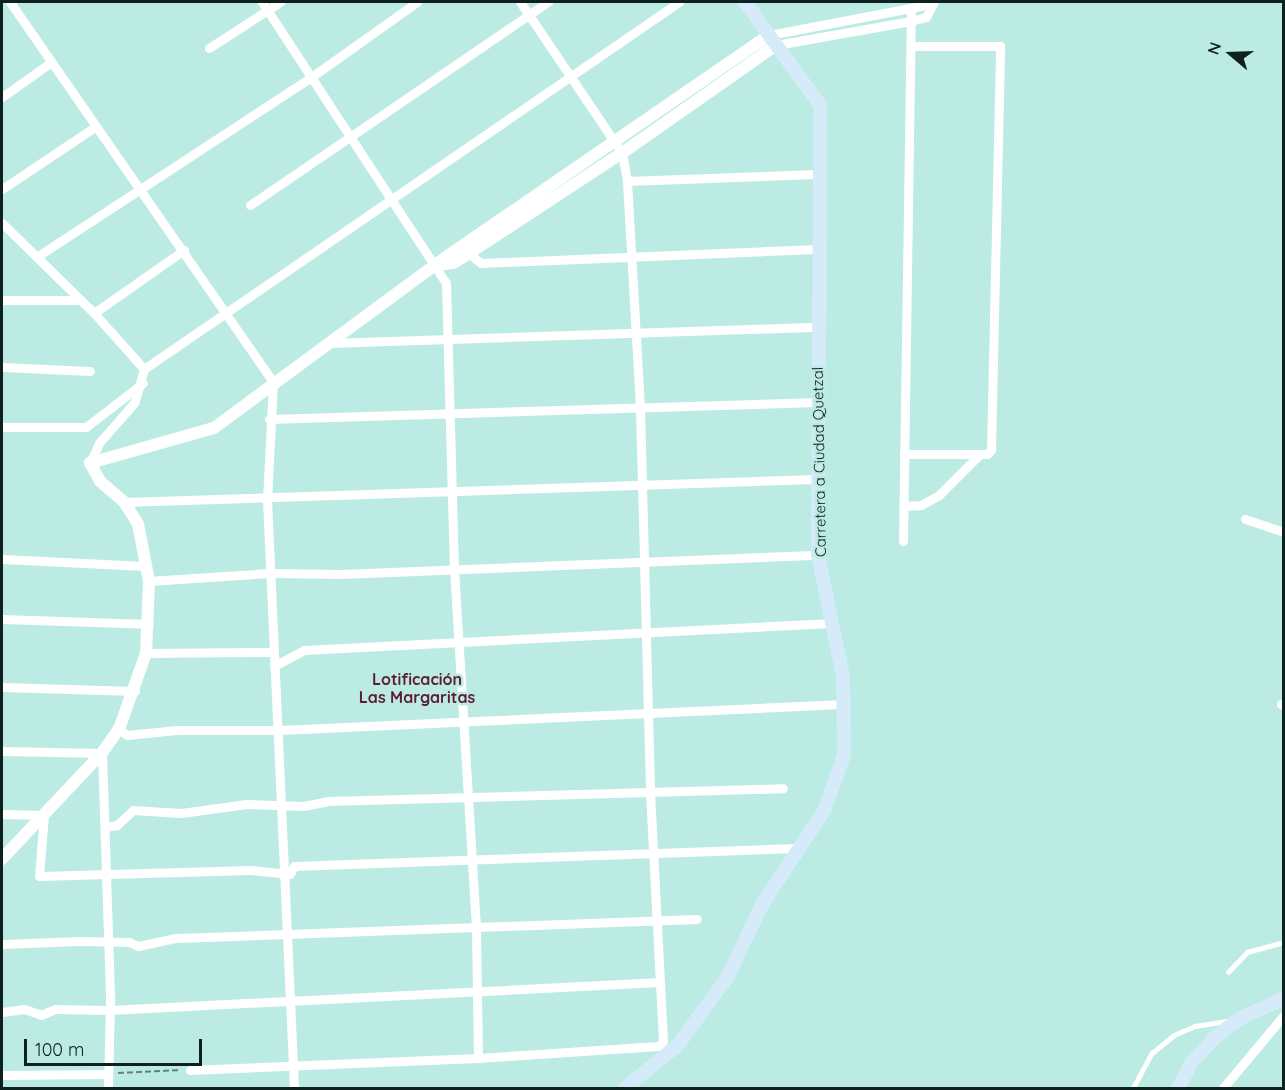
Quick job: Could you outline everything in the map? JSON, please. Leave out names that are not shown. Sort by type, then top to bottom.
[{"type":"main road","name":"Carretera a Ciudad Quetzal","points":[[625,1089],[677,1046],[727,978],[763,903],[797,848],[824,811],[844,755],[843,676],[818,555],[816,479],[819,249],[817,174],[820,105],[745,2]]},
{"type":"main road","points":[[1178,1089],[1192,1062],[1214,1038],[1239,1019],[1284,998]]},
{"type":"street","points":[[2,6],[8,2],[184,250],[273,382],[269,419],[267,500],[272,652],[280,730],[288,935],[288,1001],[294,1089]]},
{"type":"street","points":[[209,48],[264,6],[280,2]]},
{"type":"street","points":[[38,256],[310,78],[417,2]]},
{"type":"street","points":[[190,1070],[478,1058],[659,1047],[663,1041],[650,789],[640,407],[633,331],[627,182],[619,148],[520,2]]},
{"type":"street","points":[[250,205],[349,135],[548,2]]},
{"type":"street","points":[[144,369],[679,2]]},
{"type":"street","points":[[90,463],[214,428],[273,382],[438,265],[453,263],[465,250],[619,148],[772,40],[810,25],[911,8],[924,2]]},
{"type":"street","points":[[772,40],[812,38],[911,21],[926,17],[934,2]]},
{"type":"street","points":[[264,6],[310,78],[438,265],[446,283],[454,568],[476,929],[478,1058]]},
{"type":"street","points":[[903,541],[911,8]]},
{"type":"street","points":[[849,17],[851,30]]},
{"type":"street","points":[[810,25],[812,38]]},
{"type":"street","points":[[904,454],[980,454],[991,450],[1000,46],[910,46]]},
{"type":"street","points":[[2,97],[51,63]]},
{"type":"street","points":[[2,189],[96,126]]},
{"type":"street","points":[[627,182],[817,174]]},
{"type":"street","points":[[2,223],[6,232],[38,256],[94,313],[144,369],[143,383],[134,403],[99,443],[90,463]]},
{"type":"street","points":[[465,250],[481,263],[629,259],[819,249]]},
{"type":"street","points":[[94,313],[184,250]]},
{"type":"street","points":[[2,300],[80,300]]},
{"type":"street","points":[[329,343],[633,331],[818,327]]},
{"type":"street","points":[[2,367],[90,370]]},
{"type":"street","points":[[2,427],[86,427],[143,383]]},
{"type":"street","points":[[269,419],[818,402]]},
{"type":"street","points":[[903,506],[921,505],[939,495],[980,454]]},
{"type":"street","points":[[2,859],[102,753],[120,729],[135,691],[146,653],[149,581],[138,524],[124,502],[100,481],[90,463]]},
{"type":"street","points":[[124,502],[267,500],[451,491],[816,479]]},
{"type":"street","points":[[1245,519],[1284,532]]},
{"type":"street","points":[[149,581],[270,573],[341,574],[818,555]]},
{"type":"street","points":[[2,559],[145,566]]},
{"type":"street","points":[[2,619],[149,624]]},
{"type":"street","points":[[274,666],[304,650],[645,635],[832,623]]},
{"type":"street","points":[[146,653],[272,652]]},
{"type":"street","points":[[2,687],[135,691]]},
{"type":"street","points":[[120,729],[127,735],[177,730],[280,730],[843,704]]},
{"type":"street","points":[[2,751],[102,753]]},
{"type":"street","points":[[102,753],[108,873],[110,1010],[108,1089]]},
{"type":"street","points":[[105,827],[117,825],[133,810],[181,813],[216,806],[650,789],[783,788]]},
{"type":"street","points":[[2,814],[44,815]]},
{"type":"street","points":[[44,815],[39,876],[284,871],[290,874],[294,866],[472,862],[797,848]]},
{"type":"street","points":[[2,945],[129,942],[138,946],[177,938],[476,929],[655,918],[697,919]]},
{"type":"street","points":[[2,1012],[24,1009],[41,1015],[55,1009],[110,1010],[208,1002],[477,993],[659,982]]},
{"type":"street","points":[[1223,1089],[1284,1015]]},
{"type":"street","points":[[2,1075],[108,1074]]},
{"type":"lane","points":[[1228,972],[1247,952],[1284,942]]},
{"type":"lane","points":[[1133,1089],[1137,1074],[1152,1053],[1174,1035],[1218,1020],[1239,1019]]},
{"type":"path","points":[[108,1074],[190,1070]]},
{"type":"district","name":"Lotificación Las Margaritas","points":[[417,688]]}]
